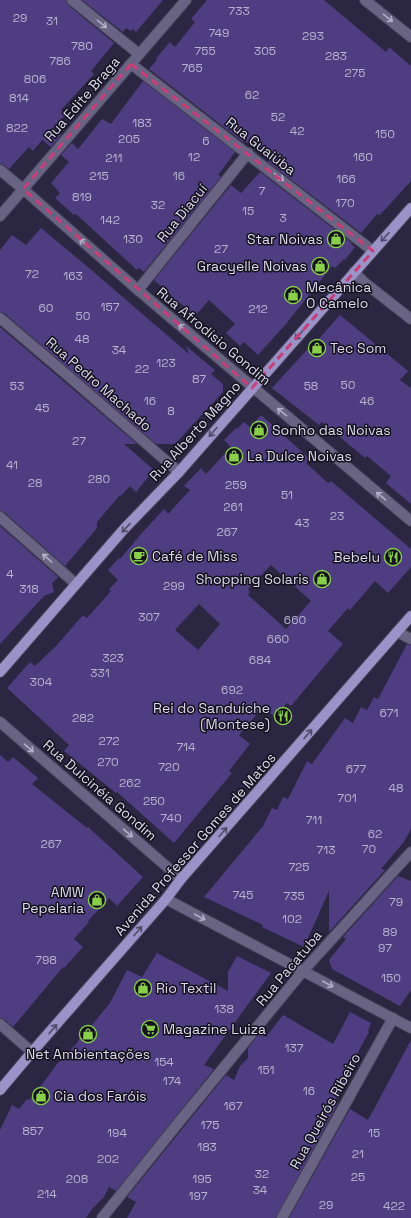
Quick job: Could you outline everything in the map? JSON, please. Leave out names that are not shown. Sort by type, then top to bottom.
[{"type":"main road","name":"Rua Alberto Magno","points":[[0,672],[124,529],[179,472],[411,208]]},
{"type":"main road","name":"Avenida Professor Gomes de Matos","points":[[0,1090],[166,899],[181,879],[411,616]]},
{"type":"street","points":[[72,0],[139,54]]},
{"type":"street","name":"Rua Edite Braga","points":[[0,216],[186,0]]},
{"type":"street","points":[[365,0],[411,37]]},
{"type":"street","name":"Rua Guaiúba","points":[[131,64],[373,251]]},
{"type":"street","name":"Rua Diacuí","points":[[138,290],[248,153]]},
{"type":"street","name":"Rua Afrodísio Gondim","points":[[0,170],[252,388],[268,399],[411,521]]},
{"type":"street","points":[[354,272],[411,319]]},
{"type":"street","name":"Rua Pedro Machado","points":[[0,318],[179,472]]},
{"type":"street","points":[[0,517],[76,584]]},
{"type":"street","points":[[396,632],[411,639]]},
{"type":"street","name":"Rua Dulcinéia Gondim","points":[[0,722],[181,879]]},
{"type":"street","name":"Rua Pacatuba","points":[[102,1218],[303,971],[411,852]]},
{"type":"street","points":[[166,899],[411,1028]]},
{"type":"street","name":"Rua Queirós Ribeiro","points":[[282,1218],[393,1018]]},
{"type":"street","points":[[0,1024],[32,1052]]},
{"type":"highlighted area","points":[[131,64],[373,251],[252,388],[23,189]]},
{"type":"building","points":[[0,0],[66,0],[68,5],[114,43],[91,71],[94,74],[61,110],[66,114],[53,128],[61,135],[51,147],[42,140],[33,151],[29,147],[9,169],[0,164]]},
{"type":"building","points":[[82,0],[163,0],[136,32],[133,29],[131,31],[126,28],[123,32]]},
{"type":"building","points":[[207,0],[324,0],[386,52],[389,47],[411,66],[411,181],[380,215],[377,214],[361,233],[268,162],[269,160],[244,140],[243,142],[149,69],[157,60],[156,58],[170,42],[175,47],[195,22],[191,19]]},
{"type":"building","points":[[143,81],[235,152],[218,175],[221,177],[144,272],[139,268],[137,270],[76,214],[74,215],[55,198],[60,193],[51,183],[69,162],[61,155],[72,143],[78,149],[102,119],[111,124]]},
{"type":"building","points":[[260,172],[352,243],[351,244],[355,247],[345,260],[344,259],[335,268],[332,266],[286,324],[258,355],[244,342],[240,346],[226,333],[235,324],[209,300],[195,316],[180,303],[173,302],[171,295],[154,280],[231,185],[241,193]]},
{"type":"building","points":[[41,228],[189,354],[186,346],[215,370],[211,374],[223,384],[223,392],[175,444],[156,444],[4,313],[0,312],[0,250],[12,235],[26,245]]},
{"type":"building","points":[[340,315],[408,371],[400,380],[411,388],[411,504],[386,483],[391,476],[367,456],[365,458],[322,422],[319,425],[272,388]]},
{"type":"building","points":[[0,327],[137,444],[124,444],[154,470],[136,492],[130,486],[121,496],[120,495],[97,522],[97,528],[65,566],[4,512],[0,511]]},
{"type":"building","points":[[261,415],[310,459],[306,463],[328,483],[331,481],[411,549],[411,567],[388,593],[375,581],[350,610],[348,608],[328,631],[343,644],[291,706],[287,703],[275,717],[263,707],[239,735],[250,744],[229,771],[232,773],[174,843],[117,792],[116,793],[64,751],[69,745],[7,688],[30,662],[35,666],[56,646],[83,615],[87,618],[111,591],[109,589],[118,580],[108,570],[119,558],[120,559],[164,509],[168,514],[190,490],[184,486],[201,468],[206,474],[231,447],[224,440],[244,422],[250,427]],"holes":[[[271,565],[311,601],[286,629],[248,595],[250,592],[248,589]],[[199,604],[220,624],[198,650],[175,630]]]},
{"type":"building","points":[[0,526],[58,577],[52,583],[54,592],[44,596],[0,644]]},
{"type":"building","points":[[407,644],[411,645],[411,829],[404,842],[381,869],[385,870],[330,931],[329,891],[304,947],[262,927],[263,925],[204,897],[263,826],[272,808],[277,810],[283,797],[288,799],[307,761],[312,764],[345,718],[353,723],[361,707],[367,710],[374,697],[378,699]]},
{"type":"building","points":[[0,755],[8,762],[13,757],[38,778],[32,784],[87,828],[88,827],[143,877],[117,906],[109,898],[88,921],[89,922],[74,939],[83,947],[64,968],[63,967],[13,1027],[4,1019],[0,1018]]},
{"type":"building","points":[[398,876],[411,881],[411,990],[400,1006],[332,969],[329,960],[346,939],[343,937]]},
{"type":"building","points":[[157,953],[228,991],[228,972],[237,956],[271,973],[204,1065],[214,1069],[116,1191],[109,1187],[104,1197],[92,1209],[86,1218],[0,1218],[0,1130],[12,1105],[19,1109],[27,1099],[29,1100],[57,1064],[77,1043],[84,1029],[87,1031],[110,1003],[127,970],[142,977]]},
{"type":"building","points":[[350,1012],[371,1023],[369,1032],[356,1056],[358,1058],[335,1101],[338,1103],[276,1218],[127,1218],[136,1202],[127,1197],[226,1075],[234,1080],[240,1066],[248,1058],[248,1048],[260,1033],[266,1037],[283,1015],[333,1044]]},
{"type":"building","points":[[411,1040],[411,1218],[289,1218],[350,1109],[368,1120]]},
{"type":"place","name":"Star Noivas","points":[[336,239]]},
{"type":"place","name":"Gracyelle Noivas","points":[[320,266]]},
{"type":"place","name":"Mecânica O Camelo","points":[[293,295]]},
{"type":"place","name":"Tec Som","points":[[317,348]]},
{"type":"place","name":"Sonho das Noivas","points":[[259,430]]},
{"type":"place","name":"La Dulce Noivas","points":[[234,456]]},
{"type":"place","name":"Café de Miss","points":[[139,556]]},
{"type":"place","name":"Bebelu","points":[[393,557]]},
{"type":"place","name":"Shopping Solaris","points":[[322,579]]},
{"type":"place","name":"Rei do Sanduíche (Montese)","points":[[283,716]]},
{"type":"place","name":"AMW Pepelaria","points":[[97,900]]},
{"type":"place","name":"Rio Textil","points":[[143,988]]},
{"type":"place","name":"Magazine Luiza","points":[[150,1029]]},
{"type":"place","name":"Net Ambientações","points":[[88,1034]]},
{"type":"place","name":"Cia dos Faróis","points":[[41,1096]]}]
